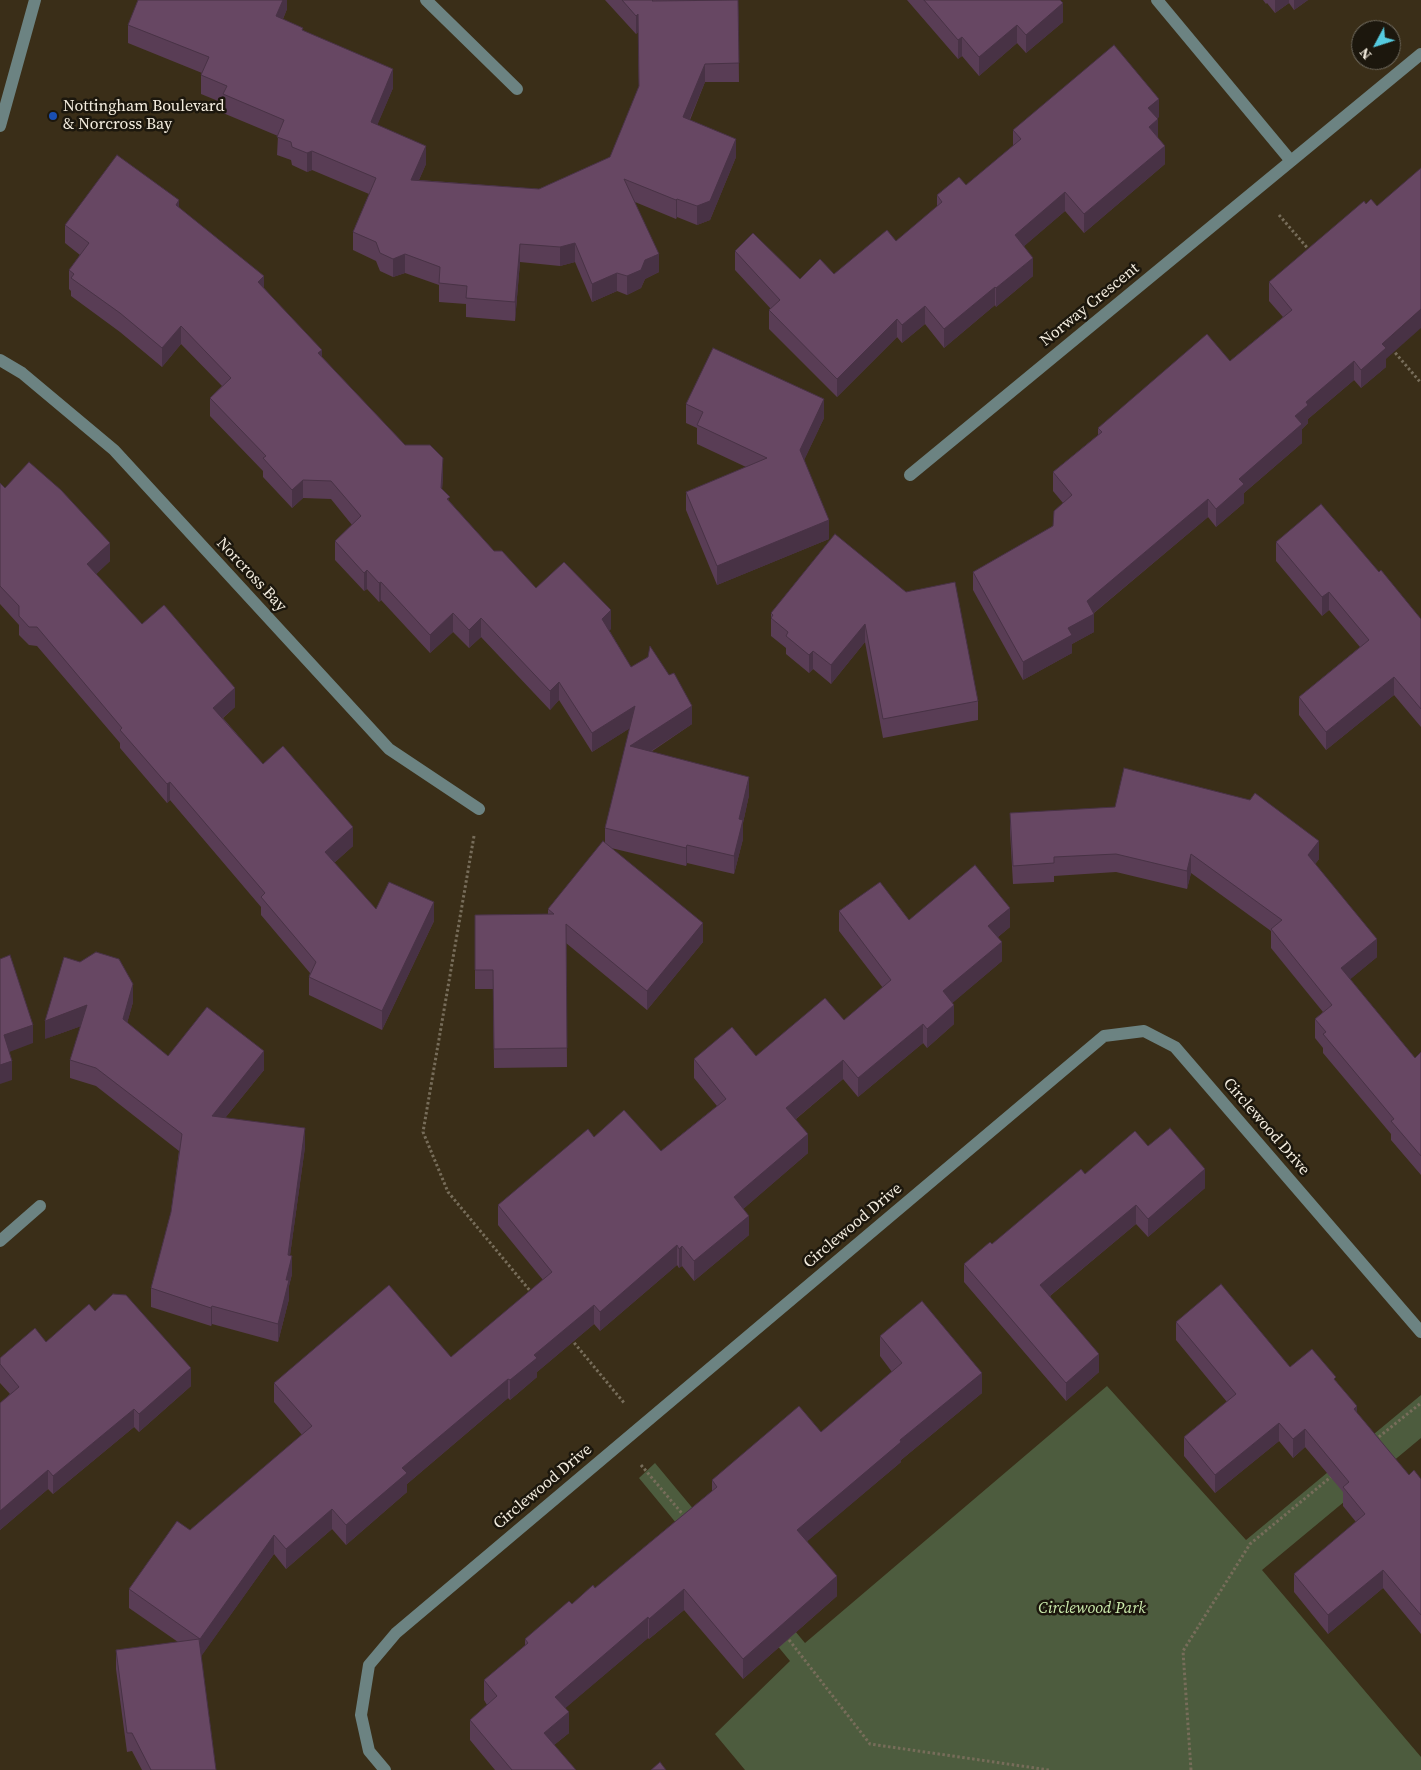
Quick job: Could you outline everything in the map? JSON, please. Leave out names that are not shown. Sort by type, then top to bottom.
[{"type":"street","points":[[0,126],[35,0]]},
{"type":"street","points":[[426,0],[517,89]]},
{"type":"street","points":[[1157,0],[1291,160]]},
{"type":"street","name":"Norway Crescent","points":[[910,475],[1421,54]]},
{"type":"street","name":"Norcross Bay","points":[[0,360],[22,373],[114,450],[389,749],[479,809]]},
{"type":"street","name":"Circlewood Drive","points":[[385,1770],[368,1751],[361,1714],[369,1665],[396,1633],[1104,1036],[1144,1031],[1175,1047],[1421,1332]]},
{"type":"street","points":[[0,1241],[40,1206]]},
{"type":"path","points":[[1279,215],[1310,251]]},
{"type":"path","points":[[1390,347],[1421,383]]},
{"type":"path","points":[[479,809],[423,1132],[448,1192],[536,1298]]},
{"type":"path","points":[[568,1336],[625,1404]]},
{"type":"path","points":[[1369,1446],[1421,1403]]},
{"type":"path","points":[[641,1466],[691,1524]]},
{"type":"path","points":[[1191,1770],[1183,1651],[1250,1544],[1339,1470]]},
{"type":"path","points":[[785,1634],[870,1744],[1049,1770]]},
{"type":"green space","name":"Circlewood Park","points":[[1107,1386],[1246,1540],[1421,1395],[1421,1438],[1262,1570],[1421,1757],[1421,1770],[745,1770],[715,1734],[790,1661],[639,1478],[655,1463],[805,1643]]},
{"type":"building","points":[[138,0],[283,0],[276,16],[303,28],[302,30],[393,69],[371,122],[426,146],[411,180],[539,189],[610,157],[639,86],[638,14],[636,16],[622,0],[738,0],[739,63],[705,64],[683,117],[736,139],[710,201],[697,206],[676,200],[624,179],[659,254],[645,260],[641,270],[627,276],[617,273],[592,284],[575,243],[560,247],[520,244],[515,302],[466,298],[467,286],[439,283],[440,267],[405,254],[393,259],[380,253],[376,242],[353,232],[376,178],[312,151],[307,153],[292,147],[291,142],[277,137],[284,120],[223,94],[227,86],[201,75],[209,57],[128,25]]},
{"type":"building","points":[[924,0],[1060,0],[1063,3],[1026,35],[1017,25],[979,57],[962,37],[958,40]]},
{"type":"building","points":[[1114,45],[1159,99],[1148,108],[1158,119],[1149,127],[1165,146],[1084,214],[1065,192],[1015,235],[1033,258],[944,329],[925,306],[902,325],[897,319],[837,379],[769,310],[780,300],[735,251],[753,233],[800,279],[820,259],[834,274],[887,230],[896,241],[942,202],[937,195],[959,177],[966,185],[1021,139],[1013,130]]},
{"type":"building","points":[[117,155],[179,200],[176,205],[264,276],[258,282],[322,350],[318,353],[405,445],[430,445],[443,458],[441,488],[450,497],[447,499],[494,551],[502,551],[536,588],[564,562],[611,610],[602,619],[631,667],[648,657],[650,646],[669,675],[674,673],[692,706],[630,746],[749,777],[739,819],[743,820],[734,856],[687,845],[686,848],[605,828],[635,706],[592,733],[559,682],[550,691],[481,618],[469,630],[453,613],[430,635],[381,582],[379,583],[367,570],[364,573],[335,541],[361,516],[331,481],[303,480],[292,490],[263,458],[266,456],[210,398],[231,378],[181,326],[162,348],[120,313],[71,278],[74,274],[69,270],[89,243],[65,225]]},
{"type":"building","points":[[1421,168],[1421,309],[1382,344],[1386,348],[1361,370],[1354,361],[1306,402],[1308,405],[1295,416],[1302,424],[1239,479],[1244,484],[1216,509],[1208,499],[1087,601],[1094,614],[1068,628],[1072,635],[1023,662],[973,572],[1053,526],[1054,511],[1072,495],[1053,472],[1102,432],[1098,428],[1207,334],[1230,361],[1292,310],[1269,282],[1364,201],[1366,204],[1371,199],[1377,206]]},
{"type":"building","points":[[713,348],[824,399],[800,450],[829,520],[717,566],[686,492],[767,458],[697,425],[703,412],[686,404]]},
{"type":"building","points":[[29,462],[61,490],[110,543],[87,564],[142,624],[164,605],[235,688],[213,708],[263,764],[283,746],[353,827],[325,852],[376,909],[389,882],[434,902],[382,1011],[309,977],[316,962],[261,897],[265,893],[170,782],[167,784],[120,730],[122,728],[37,627],[29,627],[19,616],[19,606],[0,586],[0,483],[5,488]]},
{"type":"building","points":[[1321,504],[1379,572],[1381,570],[1421,619],[1421,709],[1394,677],[1326,732],[1299,697],[1369,640],[1329,592],[1322,597],[1276,542]]},
{"type":"building","points":[[835,534],[906,592],[955,582],[978,701],[883,719],[865,624],[831,665],[813,651],[809,655],[786,636],[788,632],[771,618],[773,615],[771,613]]},
{"type":"building","points":[[1124,768],[1250,800],[1255,793],[1319,841],[1308,855],[1377,939],[1341,968],[1415,1058],[1421,1052],[1421,1156],[1391,1121],[1394,1119],[1323,1034],[1326,1032],[1315,1019],[1332,1005],[1271,929],[1282,920],[1191,854],[1187,871],[1116,854],[1054,857],[1054,863],[1013,866],[1010,813],[1115,807]]},
{"type":"building","points":[[603,841],[703,923],[647,991],[566,924],[567,1048],[494,1049],[493,970],[475,970],[475,915],[554,914],[548,909]]},
{"type":"building","points":[[975,865],[1010,908],[988,926],[1002,942],[943,991],[954,1005],[927,1029],[923,1024],[858,1078],[843,1060],[786,1108],[808,1134],[734,1197],[749,1216],[694,1261],[682,1246],[679,1249],[677,1245],[600,1312],[594,1305],[534,1355],[537,1358],[510,1380],[508,1379],[402,1468],[407,1473],[346,1525],[332,1509],[286,1549],[274,1535],[200,1639],[129,1589],[177,1521],[190,1530],[312,1426],[274,1383],[389,1285],[451,1357],[552,1272],[498,1205],[588,1129],[594,1137],[624,1110],[661,1151],[726,1099],[694,1059],[732,1027],[756,1056],[825,998],[844,1020],[891,980],[839,911],[880,882],[909,920]]},
{"type":"building","points":[[96,952],[119,959],[133,984],[123,1019],[168,1056],[207,1007],[264,1051],[212,1116],[305,1128],[288,1255],[292,1256],[286,1280],[289,1280],[278,1324],[212,1306],[211,1308],[151,1288],[171,1212],[182,1134],[96,1068],[70,1060],[87,1005],[45,1021],[64,957],[80,962]]},
{"type":"building","points":[[10,955],[33,1025],[4,1035],[12,1061],[0,1065],[0,959]]},
{"type":"building","points":[[1170,1128],[1205,1169],[1148,1219],[1136,1205],[1040,1285],[1099,1354],[1066,1383],[964,1264],[990,1242],[992,1244],[1081,1169],[1085,1174],[1135,1131],[1148,1146]]},
{"type":"building","points":[[1221,1284],[1290,1367],[1312,1349],[1357,1406],[1354,1409],[1409,1475],[1414,1470],[1421,1479],[1421,1615],[1383,1570],[1328,1615],[1294,1574],[1365,1514],[1343,1487],[1349,1482],[1305,1429],[1293,1439],[1279,1423],[1215,1475],[1184,1437],[1236,1394],[1176,1322]]},
{"type":"building","points":[[113,1294],[126,1295],[191,1368],[139,1414],[134,1409],[53,1476],[48,1470],[0,1511],[0,1403],[19,1387],[0,1364],[0,1358],[35,1328],[46,1342],[89,1304],[95,1311]]},
{"type":"building","points":[[922,1301],[982,1373],[900,1440],[901,1442],[797,1530],[837,1576],[743,1659],[684,1589],[649,1619],[648,1617],[555,1697],[569,1712],[544,1733],[576,1770],[512,1770],[470,1720],[497,1696],[484,1680],[528,1643],[525,1639],[569,1601],[572,1604],[593,1585],[595,1588],[717,1487],[712,1480],[799,1406],[821,1432],[902,1363],[880,1336]]},
{"type":"building","points":[[199,1639],[216,1770],[151,1770],[132,1733],[127,1733],[116,1650]]},
{"type":"building","points":[[660,1762],[666,1770],[651,1770]]},
{"type":"place","name":"Nottingham Boulevard & Norcross Bay","points":[[53,116]]}]
